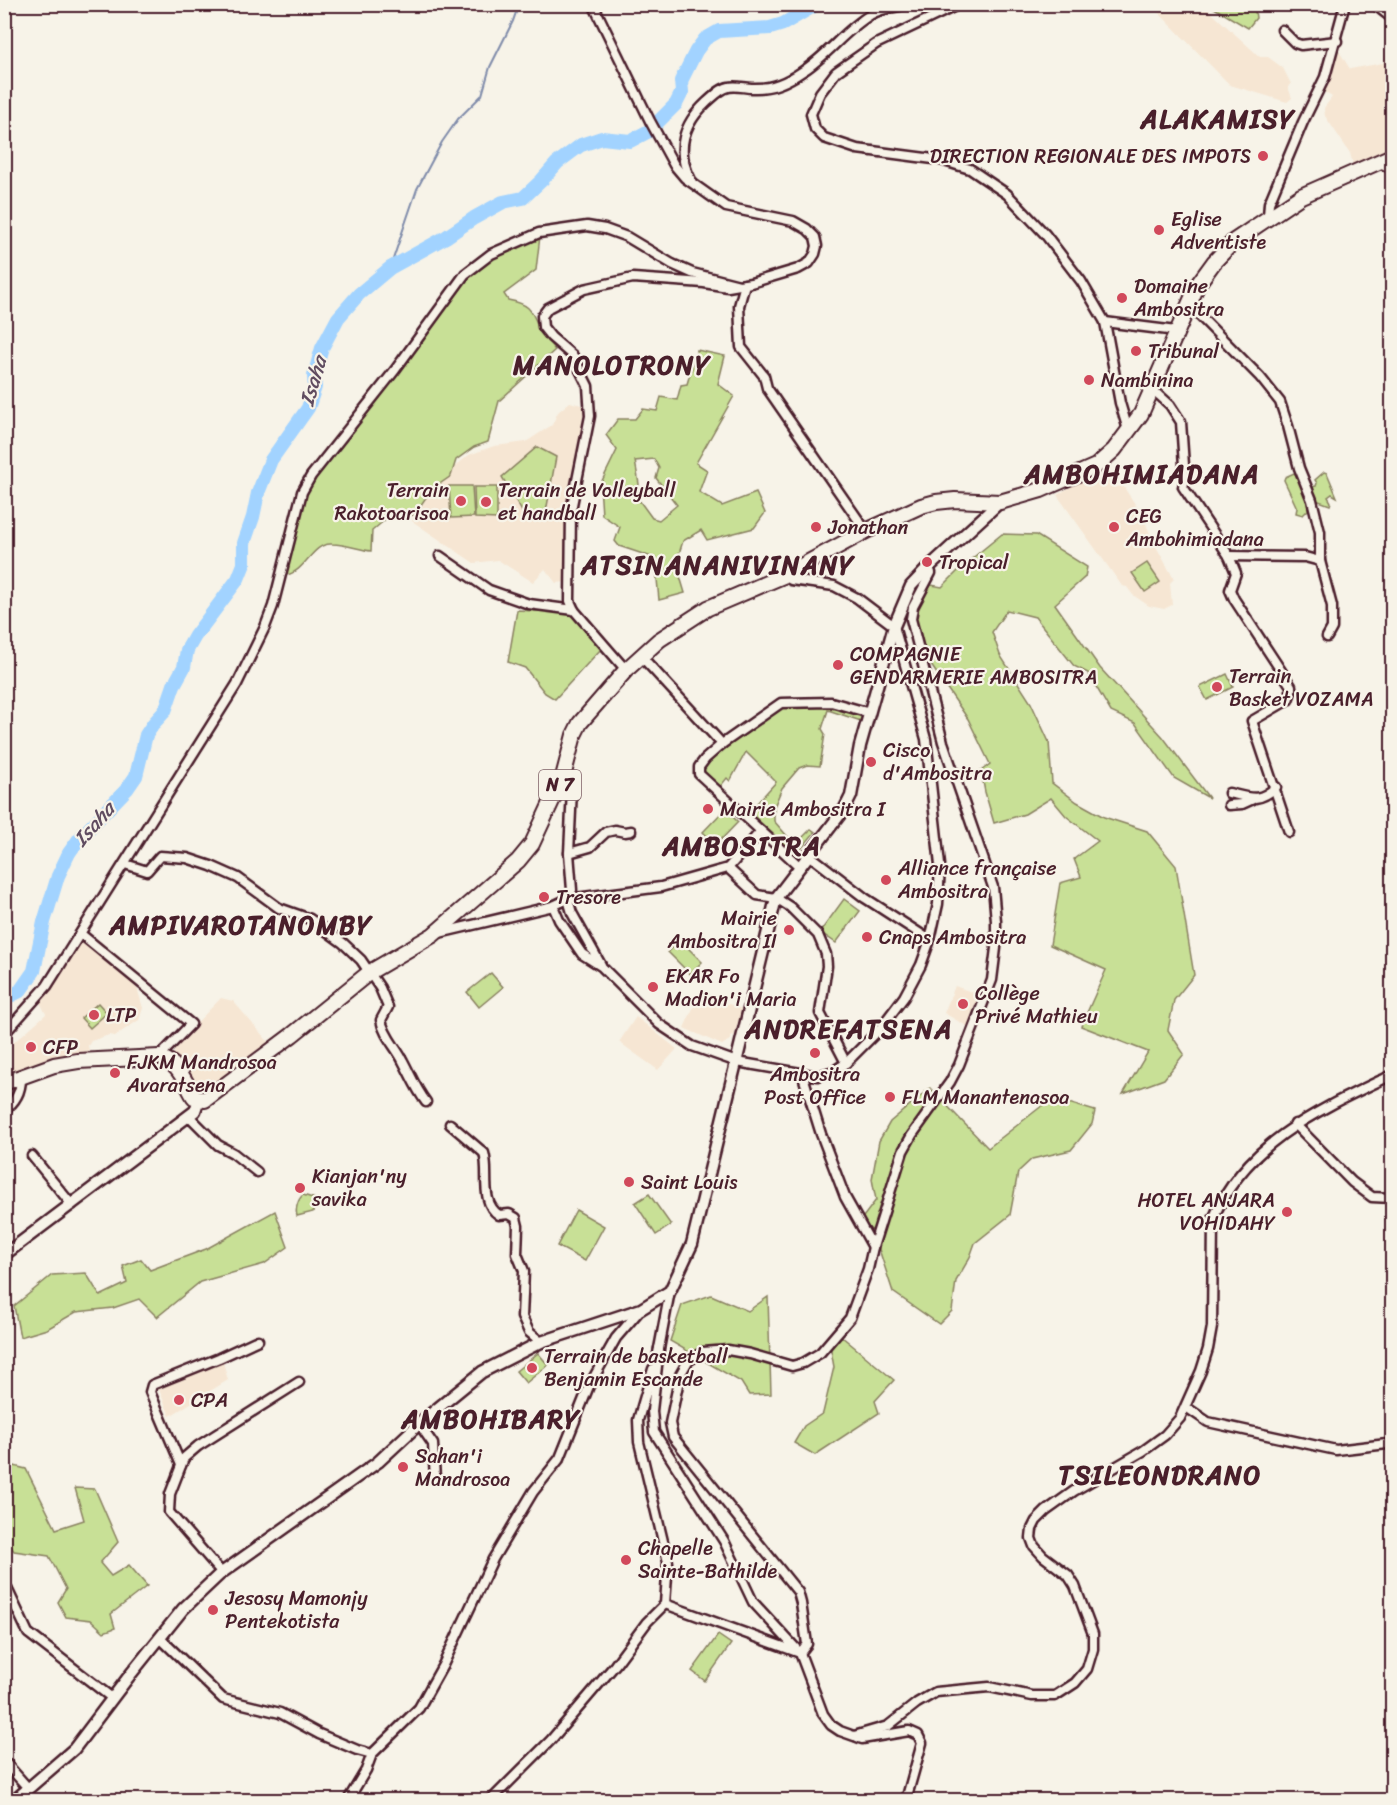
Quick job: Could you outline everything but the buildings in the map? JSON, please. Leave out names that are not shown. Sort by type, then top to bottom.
[{"type":"main road","name":"N 7","points":[[199,1099],[205,1100],[292,1035],[370,972],[433,935],[518,861],[532,844],[563,777],[574,735],[580,723],[626,670],[669,632],[708,608],[783,576],[866,531],[921,506],[956,500],[1000,502],[1041,490],[1096,466],[1114,450],[1141,414],[1198,284],[1214,261],[1268,216],[1301,195],[1392,156]]},
{"type":"main road","points":[[4,1083],[54,1065],[78,1061],[159,1057],[176,1065],[194,1096],[199,1099]]},
{"type":"street","points":[[593,4],[674,165],[694,186],[726,207],[793,221],[815,237],[817,246],[815,254],[808,263],[798,269],[742,285],[728,287],[633,278],[584,289],[548,308],[542,316],[543,327],[573,356],[588,387],[590,416],[572,510],[570,600],[574,610],[626,670]]},
{"type":"street","points":[[694,186],[686,171],[683,154],[684,133],[700,108],[717,93],[730,86],[766,89],[777,86],[820,59],[870,15],[910,4]]},
{"type":"street","points":[[960,4],[876,44],[836,72],[820,93],[811,114],[815,129],[824,138],[857,149],[941,160],[970,170],[1007,194],[1045,234],[1081,281],[1105,322],[1120,403],[1128,430]]},
{"type":"street","points":[[1268,216],[1269,203],[1303,122],[1325,77],[1345,4]]},
{"type":"street","points":[[1374,4],[1392,18]]},
{"type":"street","points":[[1282,30],[1295,43],[1301,45],[1336,41]]},
{"type":"street","points":[[1378,162],[1392,169]]},
{"type":"street","points":[[4,1034],[47,986],[237,684],[265,627],[302,492],[311,476],[395,370],[465,274],[491,254],[539,233],[587,226],[605,229],[627,237],[672,264],[692,273],[742,285]]},
{"type":"street","points":[[742,285],[739,306],[741,348],[764,376],[766,388],[866,531]]},
{"type":"street","points":[[1189,305],[1260,376],[1280,402],[1320,532],[1320,561],[1332,606],[1332,628],[1327,637]]},
{"type":"street","points":[[1105,322],[1176,331]]},
{"type":"street","points":[[1152,392],[1170,405],[1181,422],[1185,480],[1183,487],[1229,556],[1236,573],[1230,590],[1291,686],[1288,700],[1252,721],[1276,787],[1289,832]]},
{"type":"street","points":[[906,1800],[922,1743],[918,1735],[909,1731],[862,1739],[831,1725],[823,1714],[800,1653],[753,1602],[724,1541],[654,1432],[652,1411],[659,1348],[670,1291],[692,1244],[776,898],[851,796],[860,746],[894,626],[912,586],[928,567],[1000,502]]},
{"type":"street","points":[[440,556],[489,590],[529,604],[574,610]]},
{"type":"street","points":[[1229,556],[1305,557],[1320,561]]},
{"type":"street","points":[[800,1653],[807,1644],[798,1592],[672,1437],[670,1423],[680,1375],[687,1361],[703,1352],[728,1350],[792,1366],[803,1363],[820,1353],[850,1318],[865,1278],[903,1151],[959,1065],[992,980],[996,948],[993,887],[943,742],[911,619],[913,607],[931,573],[928,567]]},
{"type":"street","points":[[553,906],[582,954],[601,966],[659,1024],[675,1037],[692,1046],[737,1062],[818,1076],[834,1071],[846,1063],[879,1030],[904,997],[921,965],[930,940],[938,904],[940,865],[926,739],[894,626],[856,598],[834,586],[791,580],[783,576]]},
{"type":"street","points":[[641,657],[722,744]]},
{"type":"street","points":[[799,866],[699,774],[699,767],[722,744],[781,703],[831,702],[870,713]]},
{"type":"street","points":[[563,777],[572,789],[569,853],[572,890],[568,899],[572,914],[601,966]]},
{"type":"street","points":[[1229,805],[1242,804],[1266,796],[1276,787]]},
{"type":"street","points":[[1229,793],[1254,799]]},
{"type":"street","points":[[569,853],[590,847],[606,832],[631,831]]},
{"type":"street","points":[[433,935],[553,906],[568,899],[661,887],[728,868],[761,831]]},
{"type":"street","points":[[808,854],[865,898],[930,940]]},
{"type":"street","points":[[124,864],[147,872],[160,856],[188,858],[238,878],[279,908],[310,919],[329,932],[361,960],[370,972],[388,1007],[381,1020],[382,1029],[403,1061],[414,1086],[426,1102]]},
{"type":"street","points":[[728,868],[757,895],[776,898],[790,907],[818,935],[826,954],[827,966],[820,1013],[846,1063]]},
{"type":"street","points":[[81,934],[191,1024],[159,1057]]},
{"type":"street","points":[[802,1073],[820,1134],[845,1197],[873,1246]]},
{"type":"street","points":[[854,1736],[888,1726],[917,1703],[936,1692],[989,1686],[1032,1696],[1055,1696],[1075,1683],[1087,1669],[1093,1649],[1093,1634],[1075,1586],[1068,1575],[1034,1546],[1031,1538],[1036,1521],[1046,1511],[1143,1451],[1164,1435],[1180,1418],[1208,1349],[1212,1327],[1213,1218],[1217,1207],[1233,1183],[1266,1145],[1295,1124],[1337,1101],[1392,1076]]},
{"type":"street","points":[[4,1110],[10,1106],[21,1089],[21,1078]]},
{"type":"street","points":[[4,1255],[189,1116],[195,1111],[199,1099]]},
{"type":"street","points":[[189,1116],[218,1145],[257,1172]]},
{"type":"street","points":[[450,1124],[484,1153],[487,1195],[494,1212],[499,1215],[509,1214],[516,1218],[517,1254],[524,1271],[522,1317],[529,1332],[541,1342]]},
{"type":"street","points":[[1295,1124],[1352,1182],[1372,1197],[1392,1198]]},
{"type":"street","points":[[32,1155],[72,1205]]},
{"type":"street","points":[[348,1800],[366,1770],[372,1754],[419,1708],[443,1665],[492,1559],[533,1492],[560,1458],[594,1377],[616,1338],[641,1310],[670,1291]]},
{"type":"street","points":[[15,1800],[74,1749],[183,1609],[222,1573],[378,1462],[422,1421],[482,1372],[541,1342],[641,1310]]},
{"type":"street","points":[[181,1466],[150,1392],[152,1385],[258,1340]]},
{"type":"street","points":[[491,1800],[551,1740],[615,1665],[647,1622],[665,1604],[668,1562],[639,1442],[638,1419],[659,1348]]},
{"type":"street","points":[[222,1573],[169,1512],[170,1494],[184,1458],[198,1446],[299,1382]]},
{"type":"street","points":[[1186,1407],[1208,1422],[1336,1450],[1392,1445]]},
{"type":"street","points":[[422,1421],[424,1431],[433,1444],[435,1479]]},
{"type":"street","points":[[4,1582],[28,1633],[112,1698]]},
{"type":"street","points":[[665,1604],[800,1653]]},
{"type":"street","points":[[160,1638],[223,1699],[280,1713],[319,1734],[372,1754]]},
{"type":"street","points":[[4,1761],[28,1788]]},
{"type":"shaded area","points":[[1156,4],[1203,5],[1260,57],[1268,57],[1283,68],[1291,84],[1288,87],[1292,98],[1287,102],[1230,85],[1154,8]]},
{"type":"shaded area","points":[[1389,45],[1392,46],[1392,102],[1383,106],[1392,138],[1392,150],[1353,165],[1350,153],[1325,116],[1324,108],[1332,97],[1323,91],[1339,51],[1350,69],[1383,63]]},
{"type":"shaded area","points":[[570,402],[585,406],[568,509],[566,582],[556,583],[545,569],[533,582],[498,560],[474,563],[412,521],[436,482],[469,455],[494,446],[526,442],[552,425],[558,412]]},
{"type":"shaded area","name":"CEG Ambohimiadana","points":[[1100,470],[1114,487],[1123,486],[1143,516],[1152,539],[1174,579],[1170,583],[1172,605],[1164,609],[1149,606],[1133,595],[1127,587],[1122,586],[1057,495]]},
{"type":"shaded area","points":[[83,937],[135,981],[143,1008],[139,1020],[115,1036],[109,1035],[91,1041],[88,1046],[90,1054],[86,1057],[5,1077],[4,1051],[46,1014],[39,1000]]},
{"type":"shaded area","name":"Collège Privé Mathieu","points":[[955,986],[980,995],[970,1028],[944,1013]]},
{"type":"shaded area","points":[[700,993],[742,1009],[734,1036],[731,1035],[731,1039],[722,1045],[684,1028]]},
{"type":"shaded area","points":[[221,998],[233,1001],[271,1045],[208,1094],[195,1092],[174,1057],[175,1045]]},
{"type":"shaded area","points":[[636,1017],[677,1049],[658,1070],[619,1042]]},
{"type":"shaded area","name":"CPA","points":[[223,1362],[228,1380],[170,1416],[157,1385]]},
{"type":"green space","points":[[1209,5],[1248,5],[1255,11],[1256,18],[1248,28]]},
{"type":"green space","points":[[540,236],[536,270],[504,294],[508,300],[528,308],[555,350],[499,401],[488,442],[474,447],[456,460],[451,476],[431,490],[414,515],[387,518],[372,531],[371,551],[342,545],[325,545],[314,552],[299,568],[286,575],[304,492],[314,477],[467,276],[493,257]]},
{"type":"green space","points":[[697,350],[725,356],[718,384],[734,396],[696,463],[707,470],[699,492],[722,506],[756,493],[765,513],[754,528],[707,540],[701,530],[683,541],[676,563],[685,593],[659,600],[655,558],[619,546],[615,541],[620,527],[602,515],[600,485],[617,450],[606,435],[618,419],[635,419],[643,409],[657,411],[661,397],[677,400],[681,385],[687,384]],"holes":[[[654,459],[659,468],[656,478],[677,505],[659,520],[652,518],[636,496],[639,484],[635,461]]]},
{"type":"green space","points":[[537,447],[556,457],[546,512],[544,515],[527,520],[502,477]]},
{"type":"green space","points":[[1324,472],[1327,473],[1337,497],[1332,494],[1328,497],[1330,505],[1316,500],[1312,487],[1316,486],[1315,480]]},
{"type":"green space","points":[[1294,473],[1301,480],[1306,495],[1308,510],[1303,515],[1296,513],[1297,508],[1284,480],[1285,477]]},
{"type":"green space","name":"Terrain Rakotoarisoa","points":[[449,486],[472,486],[474,517],[451,518]]},
{"type":"green space","name":"Terrain de Volleyball et handball","points":[[474,487],[497,487],[497,519],[475,518]]},
{"type":"green space","points":[[1002,534],[1036,535],[1087,567],[1085,577],[1055,604],[1100,668],[1163,737],[1209,798],[1174,778],[1135,723],[1111,712],[1088,673],[1074,666],[1035,617],[1007,610],[992,632],[1000,655],[1031,703],[1049,742],[1052,783],[1077,802],[1104,817],[1147,831],[1176,866],[1194,975],[1174,1000],[1168,1030],[1184,1054],[1164,1079],[1123,1094],[1148,1052],[1081,1026],[1106,970],[1050,945],[1060,883],[1081,877],[1074,859],[1098,841],[1066,816],[1051,798],[1025,814],[994,823],[981,771],[990,764],[968,719],[920,649],[914,615],[926,584],[942,587],[964,565]]},
{"type":"green space","points":[[1147,563],[1160,582],[1145,592],[1132,573]]},
{"type":"green space","points":[[517,610],[570,613],[601,649],[555,699],[545,693],[525,668],[508,662]]},
{"type":"green space","name":"Terrain Basket VOZAMA","points":[[1227,674],[1233,687],[1207,700],[1200,687]]},
{"type":"green space","points":[[782,706],[830,706],[863,716],[861,721],[828,710],[822,729],[825,734],[820,766],[807,765],[799,768],[782,788],[774,807],[774,821],[788,837],[800,840],[811,829],[815,832],[796,855],[749,812],[776,782],[746,752],[730,781],[727,778],[719,788],[702,771],[703,765],[713,756]]},
{"type":"green space","points":[[725,809],[738,822],[716,845],[703,832]]},
{"type":"green space","points":[[844,899],[860,911],[836,943],[820,932]]},
{"type":"green space","points":[[680,940],[702,962],[690,974],[668,952]]},
{"type":"green space","points":[[491,973],[503,987],[479,1007],[467,992]]},
{"type":"green space","name":"LTP","points":[[98,1003],[107,1013],[90,1028],[81,1018]]},
{"type":"green space","points":[[930,1088],[988,1148],[1052,1098],[1095,1111],[1092,1124],[1071,1150],[1032,1159],[1018,1172],[1010,1215],[975,1243],[956,1281],[952,1311],[939,1324],[893,1292],[873,1231],[860,1221],[876,1200],[872,1179],[879,1141],[890,1122]]},
{"type":"green space","points":[[649,1194],[671,1225],[656,1235],[635,1203]]},
{"type":"green space","points":[[303,1195],[316,1199],[313,1212],[297,1216],[297,1204]]},
{"type":"green space","points":[[576,1210],[604,1226],[585,1261],[557,1246]]},
{"type":"green space","points":[[275,1211],[288,1247],[264,1264],[200,1282],[157,1317],[139,1299],[113,1308],[76,1312],[47,1329],[20,1337],[14,1306],[52,1275],[86,1273],[100,1296],[127,1283],[123,1266],[141,1259],[150,1270],[206,1249]]},
{"type":"green space","points":[[711,1295],[748,1311],[768,1297],[771,1394],[749,1395],[741,1382],[670,1341],[682,1305]]},
{"type":"green space","points":[[841,1336],[894,1380],[875,1401],[879,1413],[815,1455],[794,1443],[804,1426],[823,1413],[834,1367],[830,1345]]},
{"type":"green space","name":"Terrain de basketball Benjamin Escande","points":[[538,1353],[548,1365],[526,1383],[516,1371]]},
{"type":"green space","points":[[4,1465],[26,1469],[56,1529],[84,1520],[75,1488],[95,1489],[118,1542],[100,1563],[111,1576],[129,1565],[147,1586],[111,1614],[115,1628],[104,1632],[91,1620],[66,1617],[58,1602],[66,1589],[49,1556],[14,1551],[5,1538]]},
{"type":"green space","points":[[718,1635],[731,1644],[705,1681],[692,1671]]},
{"type":"waterway","points":[[390,268],[417,189],[442,142],[458,119],[482,95],[490,67],[519,4]]},
{"type":"waterway","name":"Isaha","points":[[4,999],[20,991],[34,971],[44,922],[58,876],[69,853],[136,776],[146,735],[165,711],[174,685],[184,667],[187,650],[238,579],[244,564],[244,543],[258,493],[271,460],[308,408],[315,387],[314,376],[322,348],[338,318],[359,294],[390,268],[503,202],[523,198],[557,163],[581,145],[602,138],[630,141],[649,131],[676,104],[682,92],[681,81],[696,51],[705,39],[719,31],[770,28],[783,24],[817,4]]},
{"type":"place","name":"DIRECTION REGIONALE DES IMPOTS","points":[[1263,156]]},
{"type":"place","name":"Eglise Adventiste","points":[[1159,230]]},
{"type":"place","name":"Domaine Ambositra","points":[[1122,298]]},
{"type":"place","name":"Tribunal","points":[[1136,351]]},
{"type":"place","name":"Nambinina","points":[[1089,380]]},
{"type":"place","name":"Terrain Rakotoarisoa","points":[[461,501]]},
{"type":"place","name":"Terrain de Volleyball et handball","points":[[486,502]]},
{"type":"place","name":"Jonathan","points":[[816,527]]},
{"type":"place","name":"CEG Ambohimiadana","points":[[1114,527]]},
{"type":"place","name":"Tropical","points":[[927,562]]},
{"type":"place","name":"COMPAGNIE GENDARMERIE AMBOSITRA","points":[[838,665]]},
{"type":"place","name":"Terrain Basket VOZAMA","points":[[1217,687]]},
{"type":"place","name":"Cisco d'Ambositra","points":[[871,762]]},
{"type":"place","name":"Mairie Ambositra I","points":[[708,809]]},
{"type":"place","name":"Alliance française Ambositra","points":[[886,880]]},
{"type":"place","name":"Tresore","points":[[544,897]]},
{"type":"place","name":"Mairie Ambositra II","points":[[789,930]]},
{"type":"place","name":"Cnaps Ambositra","points":[[867,937]]},
{"type":"place","name":"EKAR Fo Madion'i Maria","points":[[653,987]]},
{"type":"place","name":"Collège Privé Mathieu","points":[[963,1004]]},
{"type":"place","name":"LTP","points":[[94,1015]]},
{"type":"place","name":"CFP","points":[[31,1047]]},
{"type":"place","name":"Ambositra Post Office","points":[[815,1053]]},
{"type":"place","name":"FJKM Mandrosoa Avaratsena","points":[[115,1073]]},
{"type":"place","name":"FLM Manantenasoa","points":[[890,1097]]},
{"type":"place","name":"Saint Louis","points":[[629,1182]]},
{"type":"place","name":"Kianjan'ny savika","points":[[300,1188]]},
{"type":"place","name":"HOTEL ANJARA VOHIDAHY","points":[[1287,1212]]},
{"type":"place","name":"Terrain de basketball Benjamin Escande","points":[[532,1368]]},
{"type":"place","name":"CPA","points":[[179,1400]]},
{"type":"place","name":"Sahan'i Mandrosoa","points":[[403,1467]]},
{"type":"place","name":"Chapelle Sainte-Bathilde","points":[[626,1560]]},
{"type":"place","name":"Jesosy Mamonjy Pentekotista","points":[[213,1610]]},
{"type":"district","name":"ALAKAMISY","points":[[1218,119]]},
{"type":"district","name":"MANOLOTRONY","points":[[612,365]]},
{"type":"district","name":"AMBOHIMIADANA","points":[[1142,474]]},
{"type":"district","name":"ATSINANANIVINANY","points":[[718,565]]},
{"type":"district","name":"AMBOSITRA","points":[[742,846]]},
{"type":"district","name":"AMPIVAROTANOMBY","points":[[241,925]]},
{"type":"district","name":"ANDREFATSENA","points":[[849,1029]]},
{"type":"district","name":"AMBOHIBARY","points":[[491,1419]]},
{"type":"district","name":"TSILEONDRANO","points":[[1160,1475]]}]
